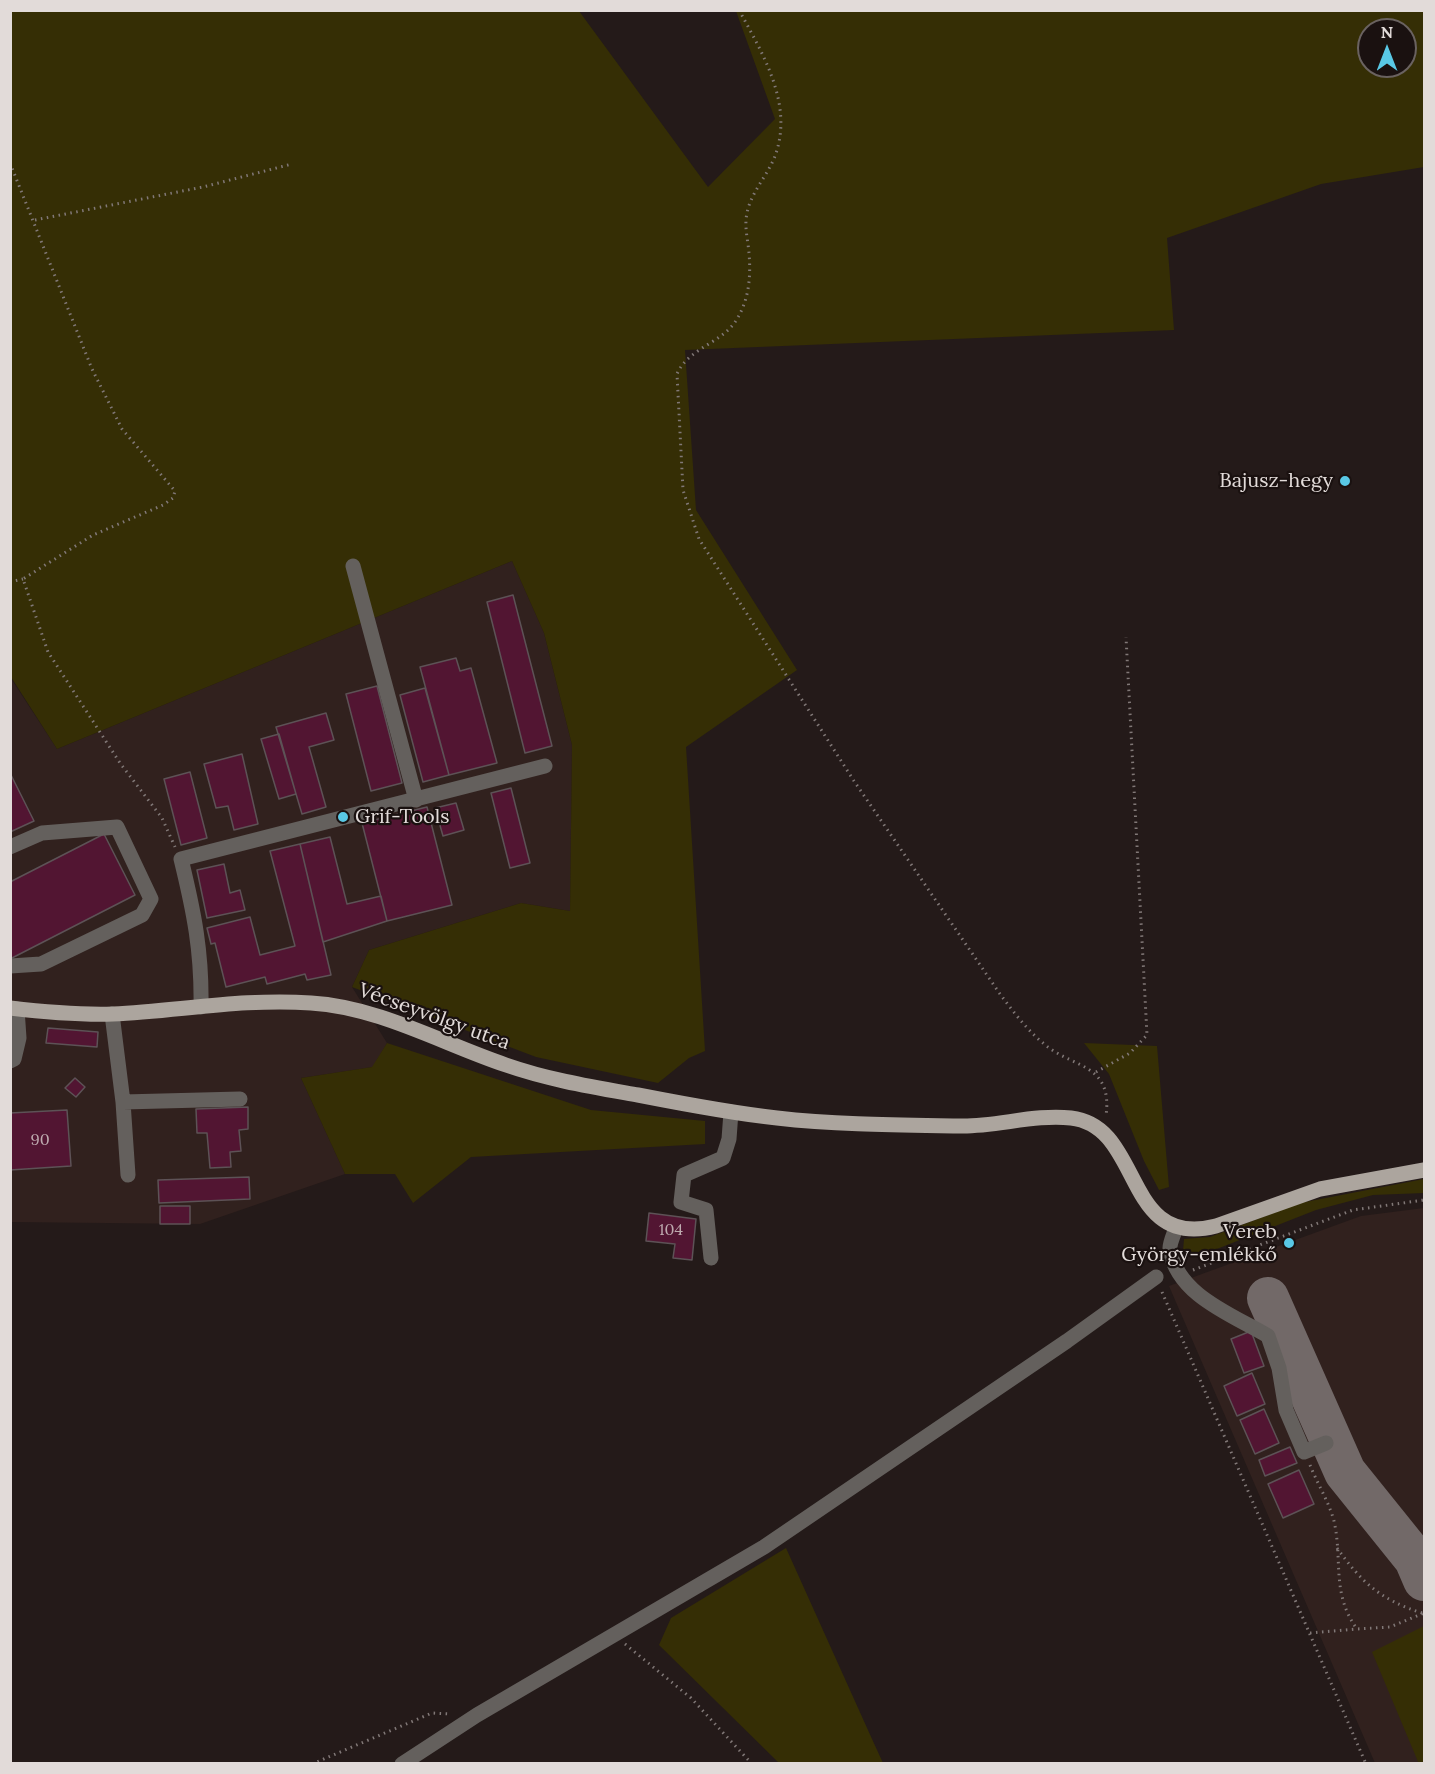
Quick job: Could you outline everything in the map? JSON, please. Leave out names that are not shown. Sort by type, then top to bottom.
[{"type":"main road","name":"Vécseyvölgy utca","points":[[14,1008],[112,1014],[268,1002],[347,1007],[543,1077],[731,1112],[780,1119],[957,1126],[988,1126],[1069,1118],[1084,1120],[1104,1134]]},
{"type":"main road","points":[[1104,1134],[1155,1215],[1169,1226],[1176,1228],[1201,1230],[1320,1189],[1425,1170]]},
{"type":"street","points":[[353,566],[416,800]]},
{"type":"street","points":[[201,1007],[202,968],[198,926],[181,859],[545,766]]},
{"type":"street","points":[[10,848],[42,833],[117,826],[151,898],[142,915],[52,959],[41,963],[10,966]]},
{"type":"street","points":[[10,1062],[15,1059],[19,1038],[14,1008]]},
{"type":"street","points":[[112,1014],[123,1102],[128,1175]]},
{"type":"street","points":[[123,1102],[240,1099]]},
{"type":"street","points":[[711,1258],[706,1210],[681,1202],[684,1175],[723,1158],[729,1139],[731,1112]]},
{"type":"street","points":[[1176,1228],[1169,1248],[1180,1271],[1197,1296],[1268,1336],[1280,1368],[1286,1410],[1304,1452],[1326,1443]]},
{"type":"street","points":[[402,1764],[477,1715],[764,1547],[1068,1341],[1156,1277]]},
{"type":"path","points":[[739,10],[768,68],[783,118],[775,156],[747,213],[750,284],[744,307],[735,323],[693,354],[681,365],[677,374],[683,490],[687,510],[699,539],[746,616],[1000,994],[1023,1024],[1044,1045],[1096,1072],[1105,1092],[1107,1107],[1104,1134]]},
{"type":"path","points":[[10,163],[35,220],[92,369],[122,429],[175,491],[172,498],[164,504],[93,535],[23,579],[10,582]]},
{"type":"path","points":[[35,220],[203,187],[292,164]]},
{"type":"path","points":[[23,579],[48,652],[120,763],[162,818],[181,859]]},
{"type":"path","points":[[1096,1072],[1131,1053],[1147,1035],[1126,637]]},
{"type":"path","points":[[1180,1271],[1194,1270],[1353,1210],[1425,1200]]},
{"type":"path","points":[[1156,1277],[1366,1764]]},
{"type":"path","points":[[1304,1452],[1334,1521],[1342,1604],[1357,1629]]},
{"type":"path","points":[[1336,1547],[1358,1578],[1394,1604],[1424,1613]]},
{"type":"path","points":[[1310,1634],[1390,1627],[1424,1613]]},
{"type":"path","points":[[614,1635],[691,1698],[752,1764]]},
{"type":"path","points":[[312,1764],[432,1713],[477,1715]]},
{"type":"shaded area","points":[[11,11],[579,11],[708,187],[775,119],[736,11],[1424,11],[1424,167],[1321,184],[1167,238],[1174,330],[685,350],[696,510],[797,670],[686,747],[705,1051],[689,1058],[658,1083],[536,1057],[352,987],[369,950],[521,903],[570,911],[572,745],[544,633],[512,561],[57,749],[11,677]]},
{"type":"shaded area","points":[[512,561],[544,633],[572,745],[570,911],[521,903],[369,950],[352,987],[387,1043],[373,1067],[301,1078],[345,1174],[200,1224],[11,1222],[10,677],[57,749]]},
{"type":"shaded area","points":[[387,1043],[591,1110],[705,1121],[705,1144],[471,1157],[413,1203],[395,1174],[345,1174],[301,1078],[372,1067]]},
{"type":"shaded area","points":[[1084,1043],[1157,1046],[1169,1187],[1159,1190],[1144,1161],[1109,1074]]},
{"type":"shaded area","points":[[1424,1179],[1424,1193],[1373,1195],[1316,1210],[1199,1256],[1183,1251],[1184,1239],[1210,1237],[1300,1203]]},
{"type":"shaded area","points":[[1424,1208],[1424,1763],[1375,1763],[1169,1286],[1361,1216]]},
{"type":"shaded area","points":[[786,1548],[883,1763],[779,1763],[659,1645],[671,1618]]},
{"type":"shaded area","points":[[1424,1626],[1424,1763],[1419,1764],[1372,1652]]},
{"type":"building","points":[[513,595],[552,746],[525,753],[487,602]]},
{"type":"building","points":[[456,658],[460,671],[471,668],[497,763],[449,775],[420,667]]},
{"type":"building","points":[[377,686],[402,783],[371,791],[346,694]]},
{"type":"building","points":[[425,688],[449,775],[423,782],[400,695]]},
{"type":"building","points":[[326,713],[334,740],[309,747],[326,807],[302,814],[276,727]]},
{"type":"building","points":[[279,734],[296,794],[279,799],[261,739]]},
{"type":"building","points":[[242,754],[258,824],[234,830],[228,806],[216,808],[204,764]]},
{"type":"building","points":[[190,772],[207,838],[181,845],[164,779]]},
{"type":"building","points":[[10,773],[34,821],[10,832]]},
{"type":"building","points":[[511,788],[530,863],[510,868],[491,793]]},
{"type":"building","points":[[456,803],[464,830],[443,836],[435,808]]},
{"type":"building","points":[[427,807],[452,905],[387,921],[362,823]]},
{"type":"building","points":[[104,834],[135,895],[10,959],[10,882]]},
{"type":"building","points":[[330,837],[347,904],[381,896],[387,921],[323,942],[300,844]]},
{"type":"building","points":[[300,844],[331,975],[307,980],[305,974],[267,984],[265,977],[226,987],[215,943],[211,944],[207,928],[250,917],[260,955],[295,946],[270,851]]},
{"type":"building","points":[[224,864],[230,893],[240,890],[245,910],[207,918],[197,870]]},
{"type":"building","points":[[48,1028],[98,1032],[97,1047],[46,1043]]},
{"type":"building","points":[[75,1078],[85,1087],[76,1097],[65,1088]]},
{"type":"building","points":[[248,1107],[248,1129],[239,1130],[241,1151],[230,1152],[231,1167],[210,1168],[207,1133],[197,1133],[196,1109]]},
{"type":"building","points":[[67,1110],[71,1166],[10,1170],[10,1113]]},
{"type":"building","points":[[249,1177],[250,1199],[159,1203],[158,1180]]},
{"type":"building","points":[[160,1206],[190,1206],[190,1224],[160,1224]]},
{"type":"building","points":[[649,1213],[696,1219],[692,1260],[673,1258],[675,1244],[646,1241]]},
{"type":"building","points":[[1251,1331],[1264,1366],[1244,1373],[1231,1339]]},
{"type":"building","points":[[1252,1373],[1265,1404],[1237,1416],[1224,1386]]},
{"type":"building","points":[[1264,1409],[1279,1443],[1255,1454],[1240,1420]]},
{"type":"building","points":[[1290,1447],[1297,1463],[1265,1476],[1259,1460]]},
{"type":"building","points":[[1299,1470],[1314,1504],[1283,1518],[1268,1484]]},
{"type":"taxiway","points":[[1268,1298],[1345,1472],[1415,1559],[1424,1580]]},
{"type":"place","name":"Bajusz-hegy","points":[[1345,481]]},
{"type":"place","name":"Grif-Tools","points":[[343,817]]},
{"type":"place","name":"Vereb György-emlékkő","points":[[1289,1243]]}]
